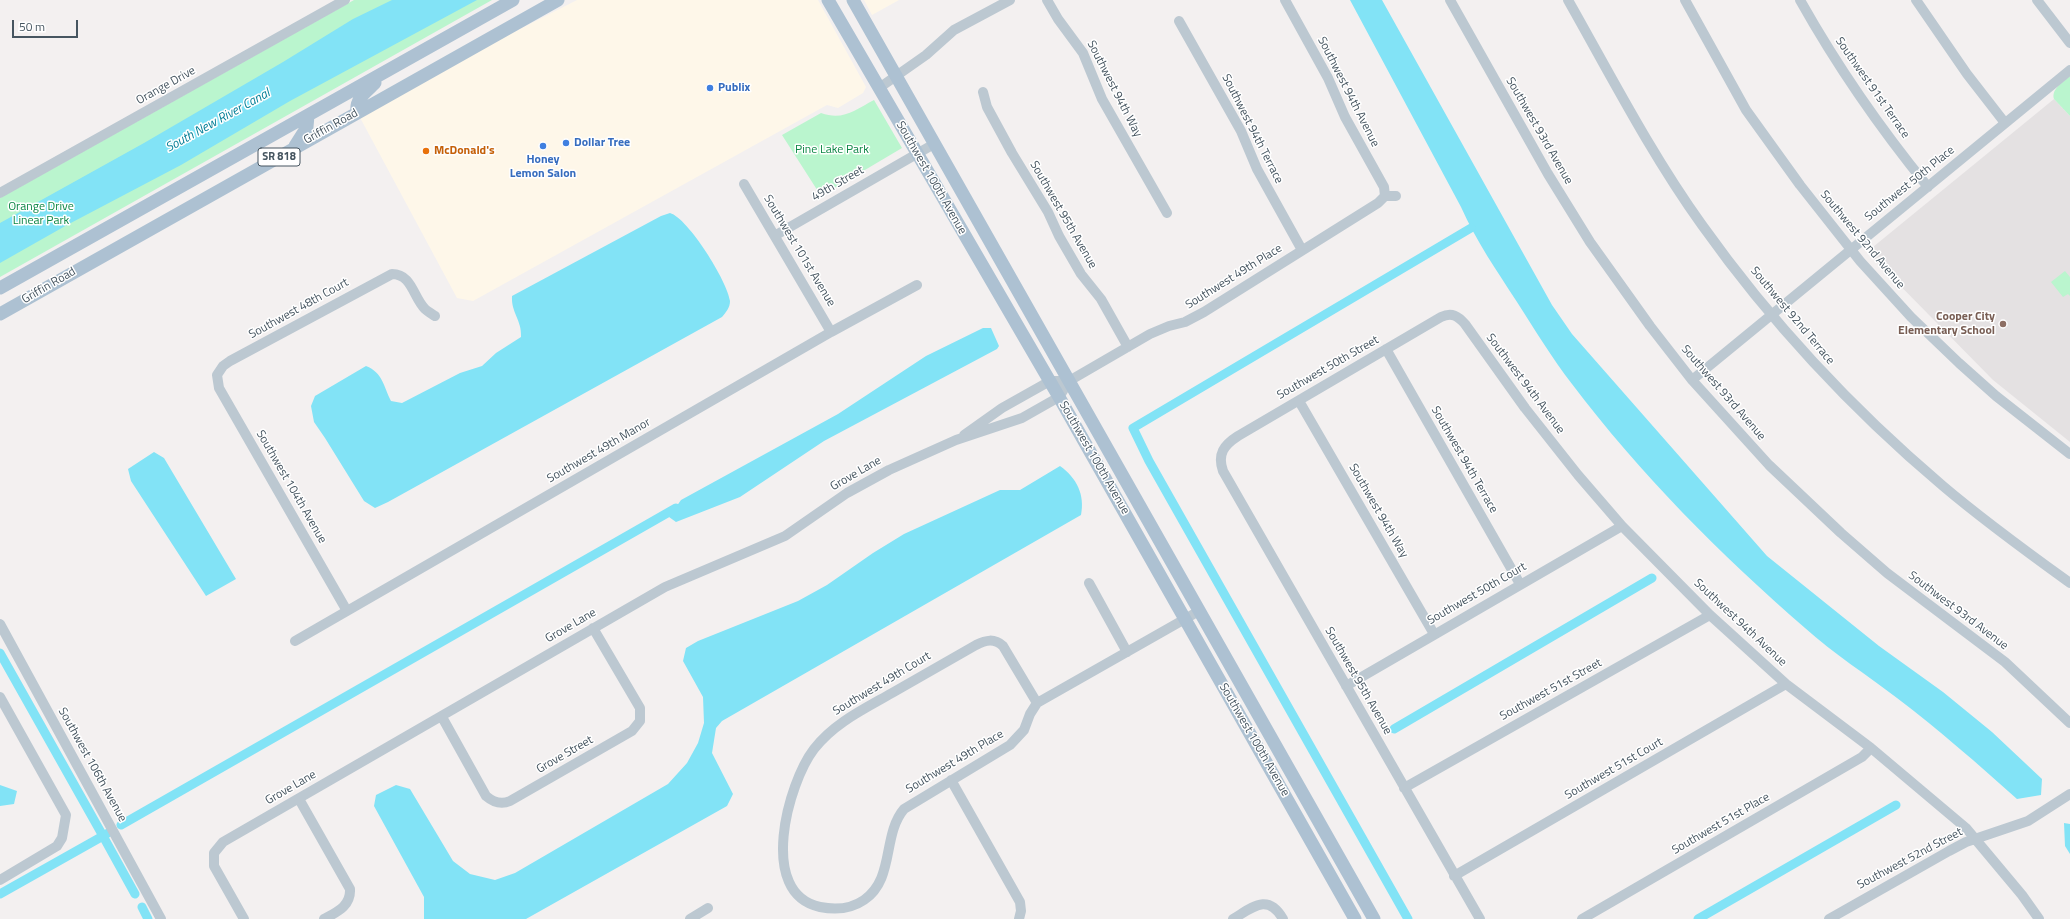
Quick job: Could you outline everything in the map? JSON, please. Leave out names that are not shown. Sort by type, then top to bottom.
[{"type":"main road","name":"Griffin Road","points":[[0,288],[513,0]]},
{"type":"main road","name":"Griffin Road","points":[[0,314],[558,0]]},
{"type":"main road","name":"Southwest 100th Avenue","points":[[828,0],[1059,396],[1355,919]]},
{"type":"main road","name":"Southwest 100th Avenue","points":[[852,0],[1374,919]]},
{"type":"main road","points":[[357,112],[356,106],[358,99],[386,72]]},
{"type":"main road","points":[[293,149],[307,126],[308,115]]},
{"type":"street","name":"Orange Drive","points":[[0,193],[345,0]]},
{"type":"street","points":[[879,88],[926,55],[954,30],[1010,0]]},
{"type":"street","name":"Southwest 94th Way","points":[[1048,0],[1086,58],[1102,99],[1167,213]]},
{"type":"street","name":"Southwest 94th Avenue","points":[[1285,0],[1328,78],[1345,117],[1384,187],[1385,196]]},
{"type":"street","name":"Southwest 93rd Avenue","points":[[1450,0],[1548,174],[1590,242],[1646,320],[1692,380],[1769,465],[1840,533],[1887,572],[2005,662],[2070,723]]},
{"type":"street","name":"Southwest 92nd Terrace","points":[[1568,0],[1638,125],[1664,168],[1722,252],[1772,314],[1837,388],[1914,461],[1976,512],[2070,583]]},
{"type":"street","name":"Southwest 92nd Avenue","points":[[1685,0],[1746,110],[1800,185],[1850,249],[1912,318],[1954,359],[1996,396],[2070,454]]},
{"type":"street","name":"Southwest 91st Terrace","points":[[1800,0],[1834,58],[1877,122],[1928,187]]},
{"type":"street","points":[[1916,0],[1966,74],[2005,123]]},
{"type":"street","points":[[2037,0],[2070,43]]},
{"type":"street","name":"Southwest 94th Terrace","points":[[1178,21],[1241,131],[1257,169],[1302,250]]},
{"type":"street","name":"Southwest 50th Place","points":[[1692,380],[2070,70]]},
{"type":"street","name":"Southwest 95th Avenue","points":[[984,92],[987,107],[1012,153],[1048,212],[1059,236],[1081,274],[1101,299],[1128,347]]},
{"type":"street","name":"49th Street","points":[[776,235],[934,144]]},
{"type":"street","name":"Southwest 101st Avenue","points":[[744,184],[776,235],[831,332]]},
{"type":"street","points":[[1385,196],[1396,196]]},
{"type":"street","name":"Southwest 49th Place","points":[[1069,381],[1160,329],[1194,318],[1378,203],[1385,196]]},
{"type":"street","name":"Southwest 48th Court","points":[[214,374],[230,361],[381,278],[392,274],[402,275],[424,308],[435,316]]},
{"type":"street","name":"Southwest 49th Manor","points":[[295,641],[831,332],[917,285]]},
{"type":"street","name":"Southwest 94th Avenue","points":[[1454,315],[1465,324],[1537,423],[1622,526],[1710,615],[1786,684],[1871,748],[1966,828],[1977,839],[2022,894],[2039,919]]},
{"type":"street","name":"Southwest 50th Street","points":[[1220,454],[1231,441],[1441,317],[1454,315]]},
{"type":"street","name":"Southwest 94th Terrace","points":[[1386,349],[1520,584]]},
{"type":"street","name":"Southwest 104th Avenue","points":[[214,374],[219,388],[347,611]]},
{"type":"street","name":"Grove Lane","points":[[956,440],[1002,408],[1050,381],[1069,381]]},
{"type":"street","name":"Grove Lane","points":[[244,919],[215,869],[213,856],[215,850],[223,842],[442,717],[593,628],[672,584],[785,536],[867,481],[956,440],[1022,418],[1059,396],[1069,381]]},
{"type":"street","name":"Southwest 94th Way","points":[[1299,401],[1434,634]]},
{"type":"street","name":"Southwest 95th Avenue","points":[[1220,454],[1223,471],[1480,919]]},
{"type":"street","name":"Southwest 50th Court","points":[[1346,686],[1622,526]]},
{"type":"street","points":[[1089,583],[1127,652]]},
{"type":"street","points":[[1037,703],[1200,611]]},
{"type":"street","name":"Southwest 51st Street","points":[[1404,788],[1710,615]]},
{"type":"street","name":"Southwest 106th Avenue","points":[[0,624],[161,919]]},
{"type":"street","name":"Grove Street","points":[[442,717],[486,796],[497,802],[510,801],[632,731],[640,718],[641,712],[593,628]]},
{"type":"street","name":"Southwest 49th Court","points":[[815,906],[800,897],[792,888],[783,867],[783,848],[792,794],[800,772],[814,748],[834,728],[853,715],[976,645],[990,640],[999,642],[1007,651],[1037,703]]},
{"type":"street","name":"Southwest 51st Court","points":[[1454,876],[1786,684]]},
{"type":"street","points":[[0,697],[66,815],[62,838],[57,846],[0,880]]},
{"type":"street","name":"Southwest 49th Place","points":[[815,906],[837,909],[863,900],[872,894],[883,874],[893,825],[897,817],[914,801],[1000,752],[1018,738],[1037,703]]},
{"type":"street","name":"Southwest 51st Place","points":[[1582,919],[1862,757],[1871,748]]},
{"type":"street","points":[[951,780],[1020,902],[1022,911],[1019,919]]},
{"type":"street","name":"Southwest 52nd Street","points":[[1829,919],[1949,851],[1977,839],[2028,821],[2070,794]]},
{"type":"street","points":[[299,799],[349,886],[350,893],[348,902],[324,919]]},
{"type":"street","points":[[1233,919],[1254,907],[1270,904],[1278,910],[1283,919]]},
{"type":"street","points":[[690,919],[708,908]]},
{"type":"shaded area","points":[[577,0],[818,0],[866,87],[863,93],[838,108],[827,105],[473,301],[457,298],[357,112]]},
{"type":"shaded area","points":[[864,0],[899,0],[872,15]]},
{"type":"shaded area","name":"Cooper City Elementary School","points":[[2054,99],[2070,116],[2070,442],[1993,380],[1871,256],[1873,247]]},
{"type":"green space","name":"Orange Drive Linear Park","points":[[354,0],[492,0],[0,277],[0,198]]},
{"type":"green space","points":[[2070,76],[2070,116],[2054,99],[2054,92],[2058,86]]},
{"type":"green space","name":"Pine Lake Park","points":[[874,100],[902,148],[821,196],[782,135],[821,113],[836,116],[842,115],[855,111]]},
{"type":"green space","points":[[2065,271],[2070,277],[2070,296],[2068,294],[2063,297],[2051,282]]},
{"type":"water","name":"South New River Canal","points":[[392,0],[477,0],[290,101],[181,165],[67,225],[0,263],[0,223],[144,143],[283,62],[353,19]]},
{"type":"water","points":[[1350,0],[1382,0],[1552,305],[1572,334],[1767,556],[1879,646],[1943,692],[1992,732],[2042,779],[2041,795],[2017,799],[1928,722],[1816,638],[1712,542],[1653,482],[1625,450],[1572,384],[1487,256]]},
{"type":"water","points":[[670,213],[678,217],[696,238],[715,266],[728,292],[730,301],[729,308],[722,317],[388,502],[375,508],[364,501],[314,422],[311,406],[315,396],[366,366],[376,372],[379,376],[391,401],[402,403],[460,373],[482,366],[496,353],[521,337],[520,326],[513,307],[512,296],[661,216]]},
{"type":"water","points":[[983,328],[991,328],[999,346],[997,349],[824,441],[740,497],[676,522],[669,517],[681,500],[838,414],[926,356]]},
{"type":"water","points":[[154,452],[164,458],[236,579],[206,596],[131,481],[128,469]]},
{"type":"water","points":[[1060,466],[1071,476],[1081,494],[1081,515],[722,721],[716,728],[712,753],[733,794],[727,806],[526,919],[424,919],[424,897],[374,806],[376,795],[396,785],[410,789],[453,861],[470,874],[495,880],[515,873],[668,784],[687,763],[698,743],[704,723],[703,697],[683,661],[686,648],[698,641],[798,601],[827,585],[873,553],[904,534],[1000,490],[1020,490]]},
{"type":"water","points":[[0,785],[17,791],[14,804],[0,806]]},
{"type":"water","points":[[2064,823],[2070,824],[2070,854],[2065,846]]},
{"type":"waterway","points":[[1408,919],[1149,461],[1133,428],[1471,228]]},
{"type":"waterway","points":[[121,825],[676,508]]},
{"type":"waterway","points":[[1394,729],[1652,578]]},
{"type":"waterway","points":[[0,653],[103,836],[0,894]]},
{"type":"waterway","points":[[1698,919],[1896,805]]},
{"type":"waterway","points":[[108,833],[103,836],[135,894]]},
{"type":"waterway","points":[[142,907],[148,919]]},
{"type":"place","name":"Publix","points":[[710,88]]},
{"type":"place","name":"Dollar Tree","points":[[566,143]]},
{"type":"place","name":"Honey Lemon Salon","points":[[543,146]]},
{"type":"place","name":"McDonald's","points":[[426,151]]},
{"type":"place","name":"Cooper City Elementary School","points":[[2003,324]]}]
